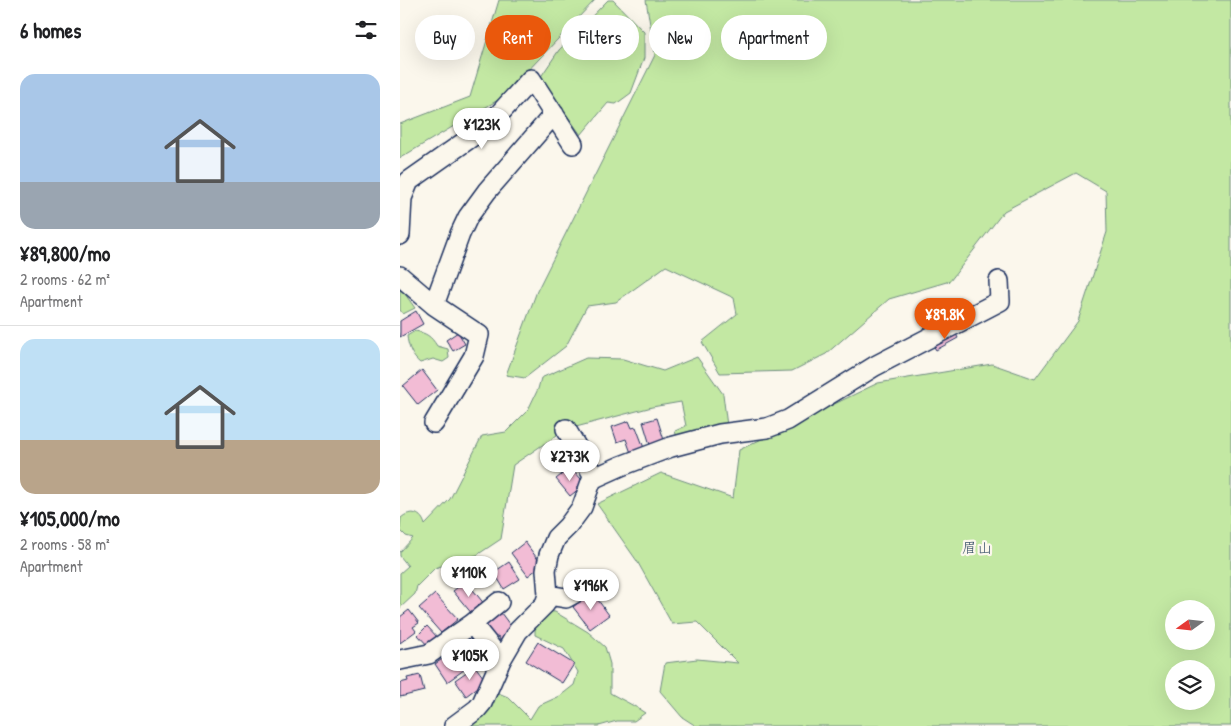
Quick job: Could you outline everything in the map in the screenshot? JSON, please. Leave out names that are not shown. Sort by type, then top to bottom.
[{"type":"street","points":[[400,235],[402,198],[409,181],[490,124],[531,79],[573,144]]},
{"type":"street","points":[[434,305],[468,217],[487,191],[554,114]]},
{"type":"street","points":[[400,276],[434,305],[478,335],[474,356],[434,423]]},
{"type":"street","points":[[454,726],[482,703],[501,660],[518,631],[545,604],[548,595],[546,570],[556,538],[582,507],[592,479],[671,447],[720,434],[767,428],[788,420],[875,366],[1000,301],[999,281]]},
{"type":"street","points":[[566,429],[595,478]]},
{"type":"street","points":[[548,595],[566,598],[584,588]]},
{"type":"street","points":[[400,660],[429,654],[472,624],[499,602]]},
{"type":"street","points":[[472,624],[501,660]]},
{"type":"green space","points":[[499,0],[595,0],[581,15],[561,15],[561,36],[551,46],[551,15],[495,15]]},
{"type":"green space","points":[[608,0],[613,0],[628,15],[593,15]]},
{"type":"green space","name":"眉山","points":[[646,0],[1231,0],[1231,726],[696,726],[682,717],[660,691],[665,663],[697,659],[738,663],[697,622],[672,624],[637,561],[597,504],[661,473],[733,498],[739,450],[878,383],[992,364],[1035,379],[1078,321],[1107,232],[1106,191],[1076,173],[1004,211],[950,281],[889,299],[826,354],[792,371],[720,373],[702,342],[737,314],[734,298],[666,266],[616,302],[587,306],[566,346],[525,378],[506,375],[537,291],[652,60],[711,60],[711,15],[649,15],[649,18]]},
{"type":"green space","points":[[639,27],[644,32],[644,58],[631,93],[616,104],[608,103],[581,135],[540,78],[561,48],[561,60],[639,60]]},
{"type":"green space","points":[[485,47],[485,60],[538,60],[503,97],[400,158],[400,124],[470,97]]},
{"type":"green space","points":[[400,287],[415,308],[403,314],[400,310]]},
{"type":"green space","points":[[415,331],[428,336],[437,346],[448,349],[449,358],[443,362],[433,359],[420,363],[417,361],[409,347],[407,336]]},
{"type":"green space","points":[[697,357],[723,394],[727,426],[678,440],[675,431],[686,426],[681,402],[652,407],[576,427],[562,422],[558,424],[560,433],[513,465],[501,539],[477,555],[435,568],[417,586],[415,594],[400,608],[400,573],[408,566],[400,556],[400,552],[413,538],[406,536],[400,530],[401,518],[412,513],[416,514],[424,521],[425,525],[450,499],[482,436],[506,432],[528,410],[541,378],[586,358],[623,359],[663,371]]},
{"type":"green space","points":[[543,611],[555,612],[588,632],[605,647],[610,664],[610,693],[645,713],[634,721],[617,721],[599,726],[468,726],[496,692],[508,697],[530,719],[538,706],[560,696],[574,685],[578,672],[564,649],[535,635],[535,623]]},
{"type":"building","points":[[416,311],[423,324],[400,337],[400,321]]},
{"type":"building","points":[[954,330],[958,338],[936,350],[931,342]]},
{"type":"building","points":[[458,332],[465,344],[453,351],[446,340]]},
{"type":"building","points":[[422,370],[437,390],[418,405],[403,386]]},
{"type":"building","points":[[657,418],[664,440],[650,445],[643,422]]},
{"type":"building","points":[[629,421],[632,428],[636,427],[644,448],[631,453],[626,439],[617,442],[612,427]]},
{"type":"building","points":[[571,467],[585,484],[570,496],[556,479]]},
{"type":"building","points":[[525,542],[542,565],[528,576],[511,553]]},
{"type":"building","points":[[509,562],[520,579],[504,589],[494,572]]},
{"type":"building","points":[[466,581],[485,605],[473,615],[453,591]]},
{"type":"building","points":[[592,592],[609,615],[590,629],[573,607]]},
{"type":"building","points":[[435,594],[458,619],[441,633],[419,608]]},
{"type":"building","points":[[409,610],[419,623],[413,627],[416,631],[400,643],[400,617]]},
{"type":"building","points":[[501,613],[515,632],[501,642],[498,636],[495,638],[485,624]]},
{"type":"building","points":[[427,626],[438,638],[428,646],[418,635]]},
{"type":"building","points":[[473,638],[485,655],[447,682],[435,664]]},
{"type":"building","points":[[538,642],[574,664],[562,683],[526,661]]},
{"type":"building","points":[[475,666],[486,681],[466,696],[455,680]]},
{"type":"building","points":[[420,675],[424,691],[400,697],[400,683],[408,681],[407,678]]}]
